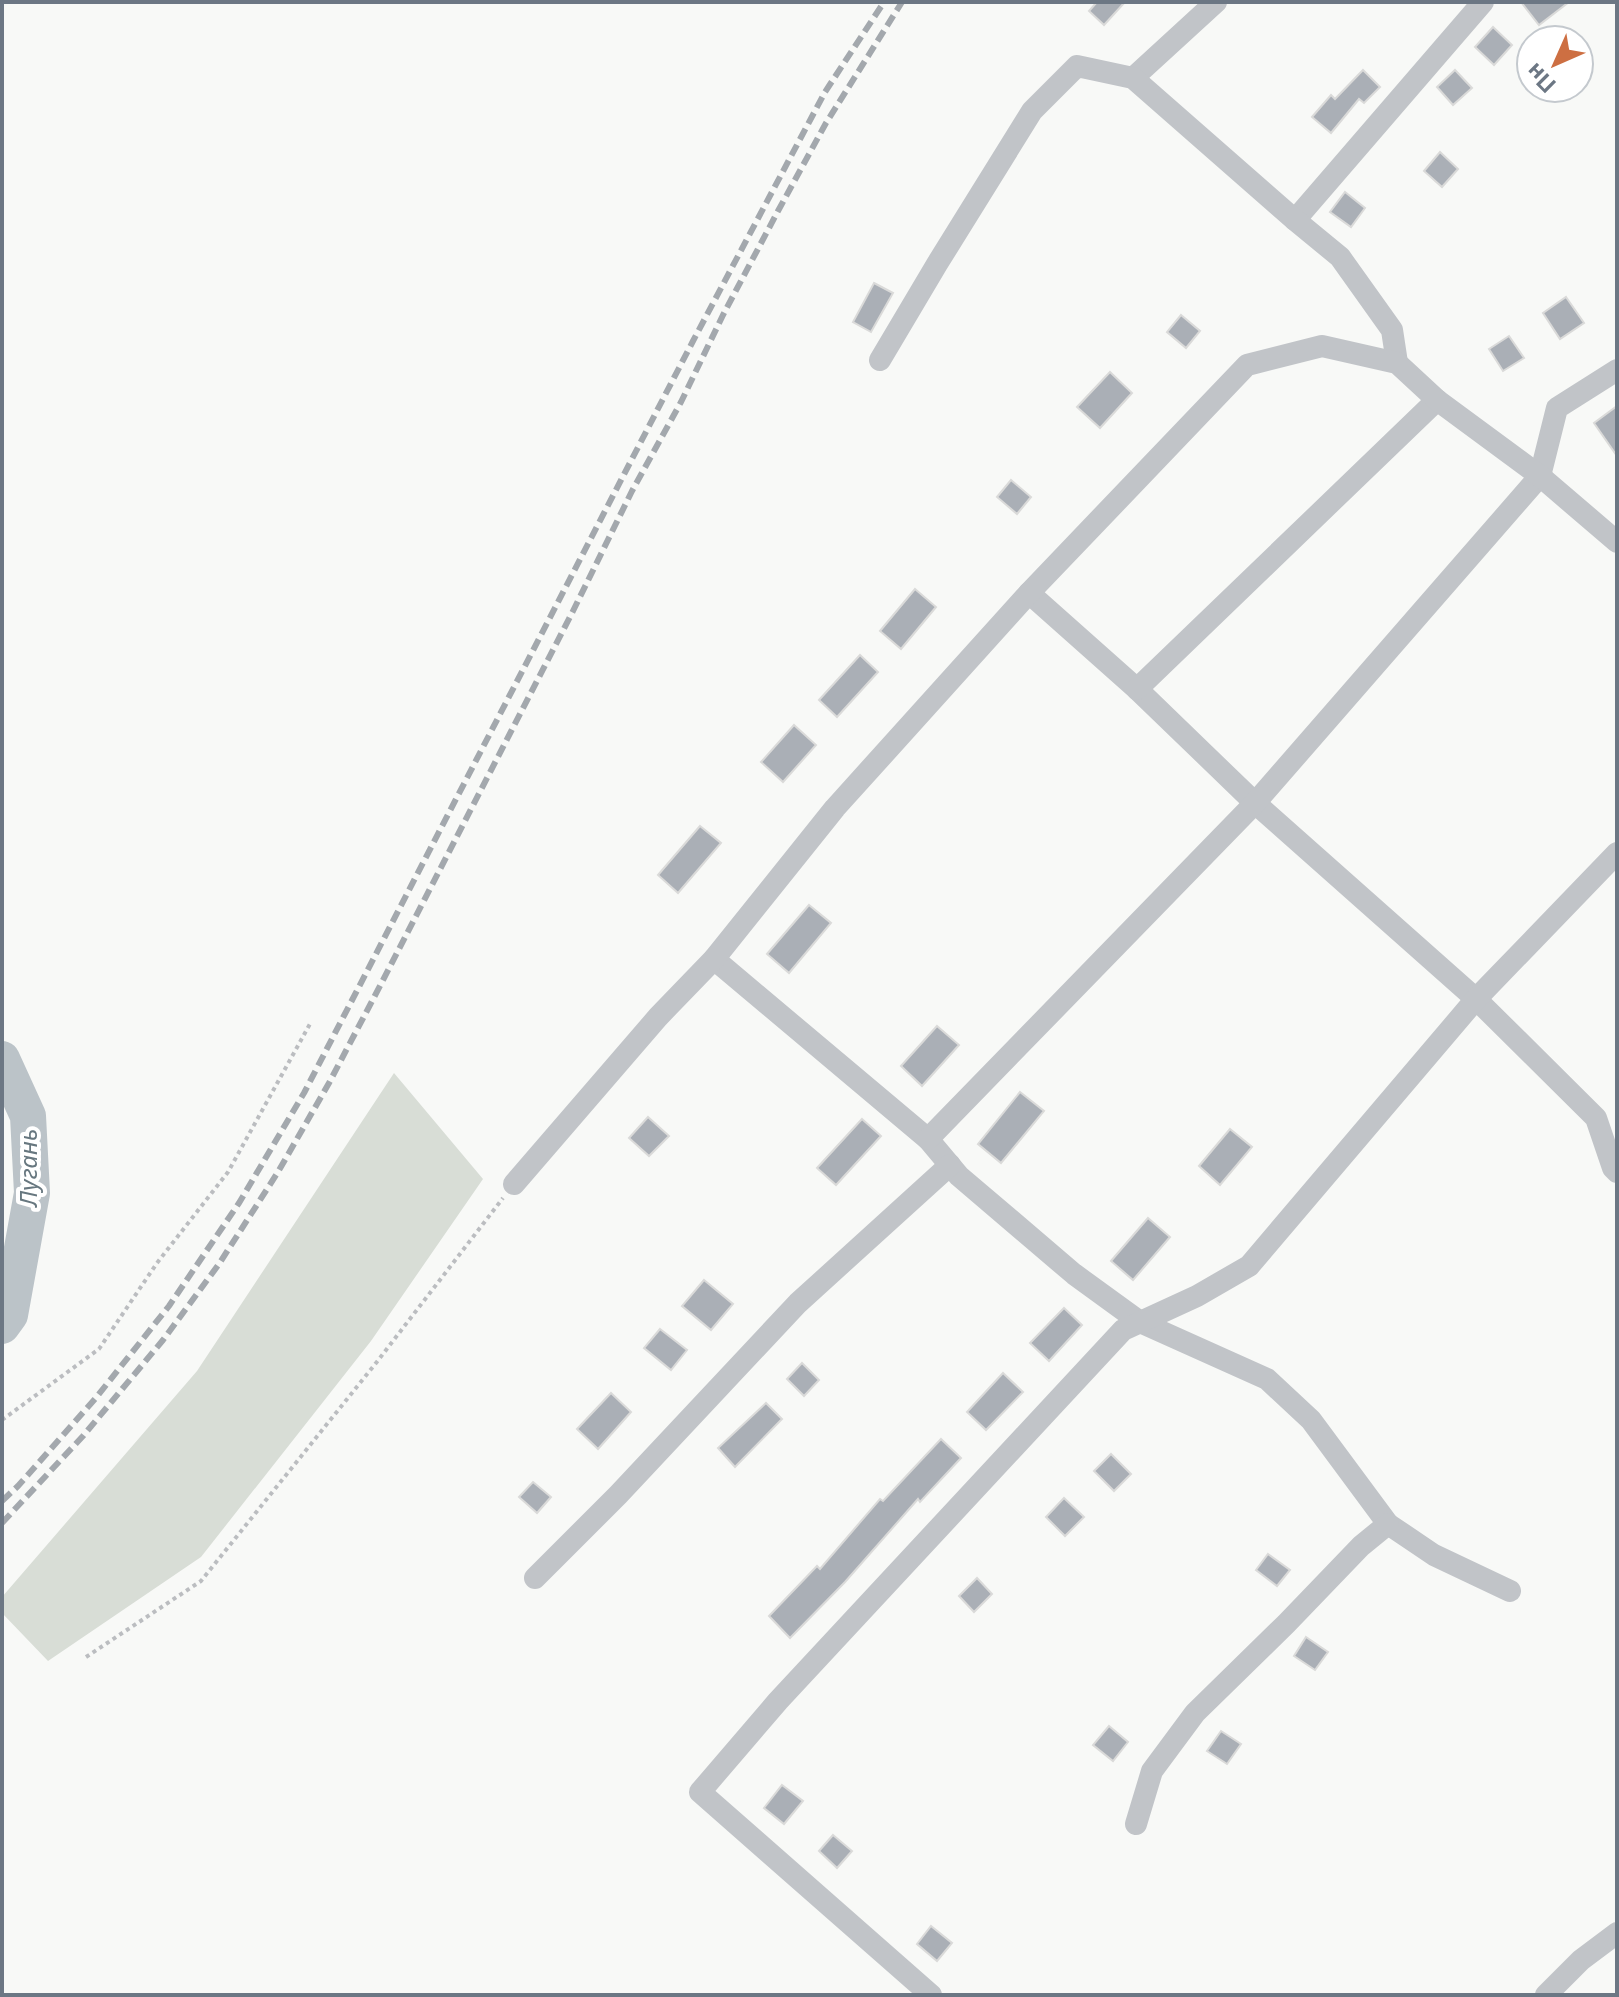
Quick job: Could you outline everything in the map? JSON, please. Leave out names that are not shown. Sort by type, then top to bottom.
[{"type":"street","points":[[1133,78],[1216,2]]},
{"type":"street","points":[[1295,220],[1483,2]]},
{"type":"street","points":[[880,360],[1032,111],[1077,66],[1133,78],[1340,257],[1392,330],[1397,363]]},
{"type":"street","points":[[514,1184],[658,1017],[714,959],[835,808],[1029,593],[1247,365],[1322,346],[1397,363],[1437,400],[1540,476],[1617,542]]},
{"type":"street","points":[[928,1139],[1255,803],[1540,476],[1557,408],[1617,370]]},
{"type":"street","points":[[1137,689],[1437,400]]},
{"type":"street","points":[[1029,593],[1137,689],[1255,803],[1476,999],[1596,1118],[1617,1172]]},
{"type":"street","points":[[931,1995],[700,1792],[778,1701],[1123,1330],[1197,1296],[1249,1266],[1476,999],[1617,853]]},
{"type":"street","points":[[714,959],[928,1139],[959,1176],[1074,1274],[1140,1322],[1267,1379],[1311,1420],[1388,1524],[1434,1555],[1510,1591]]},
{"type":"street","points":[[535,1578],[618,1495],[798,1303],[950,1165]]},
{"type":"street","points":[[1136,1824],[1152,1771],[1195,1713],[1361,1546],[1388,1524]]},
{"type":"street","points":[[1546,1995],[1581,1960],[1617,1933]]},
{"type":"path","points":[[2,1420],[99,1349],[157,1263],[228,1172],[311,1022]]},
{"type":"path","points":[[86,1657],[201,1581],[376,1363],[514,1184]]},
{"type":"shaded area","points":[[394,1073],[483,1179],[371,1341],[201,1557],[48,1661],[2,1613],[2,1597],[197,1371]]},
{"type":"building","points":[[1097,2],[1125,2],[1104,25],[1089,11]]},
{"type":"building","points":[[1521,2],[1569,2],[1540,24]]},
{"type":"building","points":[[1493,27],[1512,45],[1494,65],[1475,47]]},
{"type":"building","points":[[1363,70],[1380,87],[1364,103],[1359,99],[1331,133],[1312,117],[1331,95],[1335,99]]},
{"type":"building","points":[[1455,70],[1472,88],[1453,105],[1437,87]]},
{"type":"building","points":[[1440,152],[1458,169],[1442,187],[1424,171]]},
{"type":"building","points":[[1345,192],[1365,208],[1351,227],[1330,212]]},
{"type":"building","points":[[874,283],[893,293],[871,332],[853,322]]},
{"type":"building","points":[[1566,297],[1584,323],[1560,339],[1543,313]]},
{"type":"building","points":[[1181,315],[1200,331],[1186,348],[1167,332]]},
{"type":"building","points":[[1509,336],[1524,358],[1503,371],[1489,349]]},
{"type":"building","points":[[1110,372],[1132,393],[1100,428],[1077,407]]},
{"type":"building","points":[[1617,406],[1617,456],[1594,423]]},
{"type":"building","points":[[1011,480],[1031,497],[1017,514],[997,497]]},
{"type":"building","points":[[915,589],[936,607],[901,649],[880,631]]},
{"type":"building","points":[[860,655],[878,672],[837,717],[819,700]]},
{"type":"building","points":[[794,725],[816,745],[783,782],[761,762]]},
{"type":"building","points":[[700,826],[721,843],[678,893],[658,875]]},
{"type":"building","points":[[809,905],[831,923],[789,973],[767,954]]},
{"type":"building","points":[[937,1026],[959,1045],[922,1086],[901,1066]]},
{"type":"building","points":[[1020,1092],[1044,1111],[1001,1163],[978,1144]]},
{"type":"building","points":[[648,1117],[669,1136],[649,1156],[629,1138]]},
{"type":"building","points":[[862,1119],[881,1136],[836,1185],[817,1168]]},
{"type":"building","points":[[1230,1129],[1252,1147],[1220,1185],[1199,1166]]},
{"type":"building","points":[[1148,1218],[1170,1237],[1133,1280],[1111,1261]]},
{"type":"building","points":[[704,1280],[733,1304],[711,1330],[682,1306]]},
{"type":"building","points":[[1064,1308],[1082,1325],[1049,1361],[1030,1343]]},
{"type":"building","points":[[660,1329],[687,1350],[671,1370],[644,1348]]},
{"type":"building","points":[[802,1363],[819,1380],[804,1396],[787,1379]]},
{"type":"building","points":[[1003,1373],[1023,1392],[986,1430],[967,1412]]},
{"type":"building","points":[[611,1393],[631,1412],[598,1449],[577,1429]]},
{"type":"building","points":[[766,1403],[782,1419],[735,1467],[718,1448]]},
{"type":"building","points":[[941,1439],[961,1458],[920,1502],[918,1499],[845,1582],[790,1638],[769,1616],[817,1566],[820,1569],[880,1499],[883,1501]]},
{"type":"building","points":[[1111,1454],[1131,1474],[1114,1491],[1094,1471]]},
{"type":"building","points":[[533,1482],[551,1497],[537,1513],[519,1497]]},
{"type":"building","points":[[1064,1498],[1084,1517],[1065,1536],[1046,1517]]},
{"type":"building","points":[[1268,1554],[1290,1570],[1277,1586],[1256,1570]]},
{"type":"building","points":[[977,1578],[992,1594],[974,1612],[959,1596]]},
{"type":"building","points":[[1306,1637],[1328,1652],[1315,1670],[1294,1656]]},
{"type":"building","points":[[1109,1726],[1128,1742],[1113,1761],[1093,1745]]},
{"type":"building","points":[[1221,1731],[1241,1744],[1227,1764],[1207,1751]]},
{"type":"building","points":[[782,1785],[803,1801],[784,1824],[764,1808]]},
{"type":"building","points":[[833,1835],[852,1851],[837,1868],[819,1851]]},
{"type":"building","points":[[931,1926],[952,1943],[937,1961],[917,1944]]},
{"type":"waterway","name":"Лугань","points":[[2,1059],[28,1116],[32,1193],[10,1315],[2,1326]]},
{"type":"railway","points":[[2,1501],[95,1399],[169,1306],[239,1203],[304,1093],[825,92],[884,2]]},
{"type":"railway","points":[[2,1523],[83,1436],[163,1340],[219,1264],[278,1172],[381,984],[778,211],[826,123],[902,2]]}]
